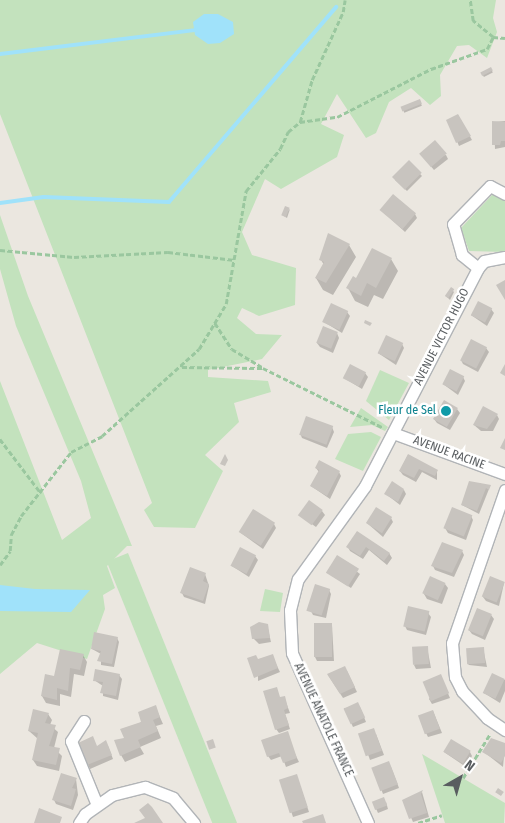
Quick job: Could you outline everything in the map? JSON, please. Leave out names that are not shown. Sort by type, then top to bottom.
[{"type":"street","points":[[505,194],[490,186],[453,224],[462,255],[478,268],[484,261],[505,257]]},
{"type":"street","name":"AVENUE VICTOR HUGO","points":[[393,433],[478,268]]},
{"type":"street","name":"AVENUE RACINE","points":[[393,433],[505,474]]},
{"type":"street","name":"AVENUE ANATOLE FRANCE","points":[[368,823],[292,653],[290,610],[298,579],[365,486],[393,433]]},
{"type":"street","points":[[501,727],[471,704],[462,690],[455,677],[452,643],[505,490]]},
{"type":"street","points":[[84,721],[71,741],[98,805]]},
{"type":"street","points":[[79,823],[85,814],[112,795],[145,787],[173,798],[194,823]]},
{"type":"path","points":[[300,122],[312,80],[343,12],[345,0]]},
{"type":"path","points":[[470,0],[473,21],[493,37],[505,38]]},
{"type":"path","points":[[0,565],[10,551],[11,535],[22,516],[71,452],[102,436],[199,349],[226,304],[235,260],[237,228],[246,191],[280,149],[288,132],[300,122],[337,117],[432,69],[487,49],[493,37]]},
{"type":"path","points":[[0,250],[74,257],[168,252],[235,260]]},
{"type":"path","points":[[214,323],[232,349],[264,368],[393,433]]},
{"type":"path","points":[[180,367],[264,368]]},
{"type":"path","points":[[0,439],[41,493]]},
{"type":"path","points":[[463,778],[501,727]]},
{"type":"path","points":[[418,823],[442,815]]},
{"type":"green space","points":[[0,0],[496,0],[493,18],[497,32],[487,58],[469,45],[457,46],[440,75],[441,96],[430,105],[411,88],[389,102],[376,133],[366,138],[337,94],[321,124],[344,135],[337,157],[281,189],[265,179],[242,232],[252,255],[296,268],[295,305],[259,316],[242,308],[237,318],[256,334],[282,335],[262,359],[208,370],[208,377],[268,381],[271,392],[234,403],[239,422],[205,455],[223,471],[195,528],[154,527],[144,510],[152,503],[0,114]]},
{"type":"green space","points":[[493,194],[505,200],[505,252],[469,251],[461,228]]},
{"type":"green space","points":[[0,215],[28,296],[132,546],[127,546],[107,566],[115,588],[103,595],[105,609],[87,659],[37,643],[0,674],[0,381],[62,540],[91,518],[81,481],[16,326],[0,269]]},
{"type":"green space","points":[[380,370],[409,383],[389,420],[366,401]]},
{"type":"green space","points":[[361,408],[388,427],[385,431],[372,425],[350,427]]},
{"type":"green space","points":[[371,432],[381,437],[363,471],[335,459],[348,434]]},
{"type":"green space","points":[[128,553],[237,823],[212,823],[107,562]]},
{"type":"green space","points":[[265,589],[283,593],[280,612],[260,611]]},
{"type":"green space","points":[[422,754],[505,803],[504,823],[445,823]]},
{"type":"water","points":[[204,14],[218,14],[233,22],[234,34],[220,43],[208,44],[195,35],[193,22]]},
{"type":"water","points":[[0,585],[35,589],[90,590],[71,612],[0,611]]},
{"type":"building","points":[[491,67],[493,71],[482,76],[480,72]]},
{"type":"building","points":[[420,99],[422,104],[402,112],[401,107]]},
{"type":"building","points":[[458,114],[471,136],[456,143],[446,120]]},
{"type":"building","points":[[492,121],[505,122],[505,141],[501,141],[500,145],[492,145]]},
{"type":"building","points":[[435,140],[447,154],[431,167],[419,154]]},
{"type":"building","points":[[409,160],[422,173],[405,190],[392,177]]},
{"type":"building","points":[[393,194],[416,213],[402,229],[380,210]]},
{"type":"building","points":[[285,206],[290,208],[286,217],[281,215]]},
{"type":"building","points":[[328,233],[350,244],[326,283],[315,278],[324,262],[319,260]]},
{"type":"building","points":[[372,248],[392,258],[376,288],[367,283],[361,296],[346,288],[353,276],[356,278]]},
{"type":"building","points":[[505,280],[505,300],[496,285]]},
{"type":"building","points":[[451,287],[454,289],[448,298],[445,296]]},
{"type":"building","points":[[478,301],[492,308],[485,323],[471,315]]},
{"type":"building","points":[[331,303],[348,311],[339,330],[322,322]]},
{"type":"building","points":[[365,320],[372,323],[370,326],[364,323]]},
{"type":"building","points":[[323,326],[338,332],[331,349],[316,343]]},
{"type":"building","points":[[386,335],[403,343],[395,361],[378,353]]},
{"type":"building","points":[[471,339],[487,347],[476,369],[460,360]]},
{"type":"building","points":[[350,364],[366,372],[359,386],[343,378]]},
{"type":"building","points":[[505,364],[505,376],[500,373]]},
{"type":"building","points":[[450,369],[464,376],[457,391],[442,384]]},
{"type":"building","name":"Fleur de Sel","points":[[444,400],[458,408],[447,427],[433,419]]},
{"type":"building","points":[[483,406],[498,414],[487,429],[473,425]]},
{"type":"building","points":[[306,416],[333,426],[326,445],[299,435]]},
{"type":"building","points":[[505,438],[505,450],[500,448]]},
{"type":"building","points":[[225,454],[228,460],[225,466],[220,464]]},
{"type":"building","points":[[408,454],[438,470],[435,476],[419,469],[414,478],[399,471]]},
{"type":"building","points":[[319,460],[340,471],[327,496],[310,486],[319,470],[315,468]]},
{"type":"building","points":[[392,481],[404,489],[398,502],[384,494]]},
{"type":"building","points":[[469,481],[491,485],[489,490],[486,488],[477,511],[461,505]]},
{"type":"building","points":[[309,500],[323,510],[312,525],[298,515]]},
{"type":"building","points":[[376,507],[392,517],[382,533],[366,523]]},
{"type":"building","points":[[452,507],[472,515],[464,537],[443,528]]},
{"type":"building","points":[[253,509],[275,523],[261,546],[239,532]]},
{"type":"building","points":[[357,531],[390,553],[384,561],[366,547],[360,556],[346,547]]},
{"type":"building","points":[[442,542],[463,550],[452,573],[431,566]]},
{"type":"building","points":[[240,547],[256,555],[247,574],[230,566]]},
{"type":"building","points":[[337,555],[359,569],[348,587],[326,573]]},
{"type":"building","points":[[190,567],[206,573],[203,581],[209,584],[203,601],[180,593]]},
{"type":"building","points":[[430,576],[446,583],[438,600],[422,593]]},
{"type":"building","points":[[490,576],[505,582],[497,602],[482,596]]},
{"type":"building","points":[[315,584],[330,589],[322,616],[306,611]]},
{"type":"building","points":[[408,606],[429,611],[425,631],[403,626]]},
{"type":"building","points":[[477,608],[492,614],[483,636],[468,630]]},
{"type":"building","points":[[259,622],[268,624],[270,638],[252,639],[250,627]]},
{"type":"building","points":[[314,623],[332,623],[332,657],[314,657]]},
{"type":"building","points":[[94,632],[118,637],[112,664],[97,661],[101,651],[91,649]]},
{"type":"building","points":[[428,646],[429,664],[413,665],[412,647]]},
{"type":"building","points":[[484,647],[485,663],[467,664],[466,648]]},
{"type":"building","points":[[60,649],[84,654],[80,670],[70,668],[68,691],[57,688],[57,700],[41,696],[45,674],[54,676]]},
{"type":"building","points":[[273,654],[278,668],[254,678],[247,658],[256,655],[258,659]]},
{"type":"building","points":[[345,666],[355,687],[340,694],[327,674]]},
{"type":"building","points":[[95,669],[120,674],[116,696],[100,693],[103,682],[93,681]]},
{"type":"building","points":[[492,673],[505,679],[495,699],[483,693]]},
{"type":"building","points":[[441,674],[449,693],[431,701],[423,682]]},
{"type":"building","points":[[277,687],[280,697],[285,696],[288,708],[284,710],[289,725],[275,730],[263,691]]},
{"type":"building","points":[[358,702],[365,717],[351,724],[343,709]]},
{"type":"building","points":[[156,705],[160,717],[153,720],[158,731],[138,740],[141,747],[120,756],[114,740],[124,738],[120,729],[141,722],[138,712]]},
{"type":"building","points":[[33,709],[49,713],[45,723],[56,725],[49,746],[60,748],[56,765],[32,760],[38,733],[28,731]]},
{"type":"building","points":[[433,710],[440,729],[425,734],[418,715]]},
{"type":"building","points":[[374,728],[382,751],[366,756],[358,734]]},
{"type":"building","points":[[288,731],[297,758],[283,763],[279,753],[267,757],[261,740]]},
{"type":"building","points":[[93,736],[97,746],[106,740],[112,755],[87,765],[78,743]]},
{"type":"building","points":[[491,738],[505,743],[505,756],[501,763],[482,752]]},
{"type":"building","points":[[213,739],[216,748],[209,750],[206,741]]},
{"type":"building","points":[[451,739],[471,751],[463,764],[443,752]]},
{"type":"building","points":[[389,761],[398,784],[380,791],[371,768]]},
{"type":"building","points":[[61,773],[77,778],[72,788],[76,789],[71,806],[52,800]]},
{"type":"building","points":[[297,774],[308,807],[290,813],[279,780]]},
{"type":"building","points":[[498,788],[504,792],[501,796],[495,792]]},
{"type":"building","points":[[423,790],[421,794],[427,813],[409,819],[402,800]]},
{"type":"building","points":[[384,797],[387,805],[375,810],[372,802]]},
{"type":"building","points":[[148,803],[163,823],[134,823],[145,818],[139,810]]},
{"type":"building","points":[[39,808],[62,817],[60,823],[34,823]]},
{"type":"building","points":[[323,814],[326,823],[303,823],[302,821]]},
{"type":"waterway","points":[[0,203],[44,197],[169,202],[336,7]]},
{"type":"waterway","points":[[0,54],[195,30]]},
{"type":"place","name":"Fleur de Sel","points":[[446,411]]}]
